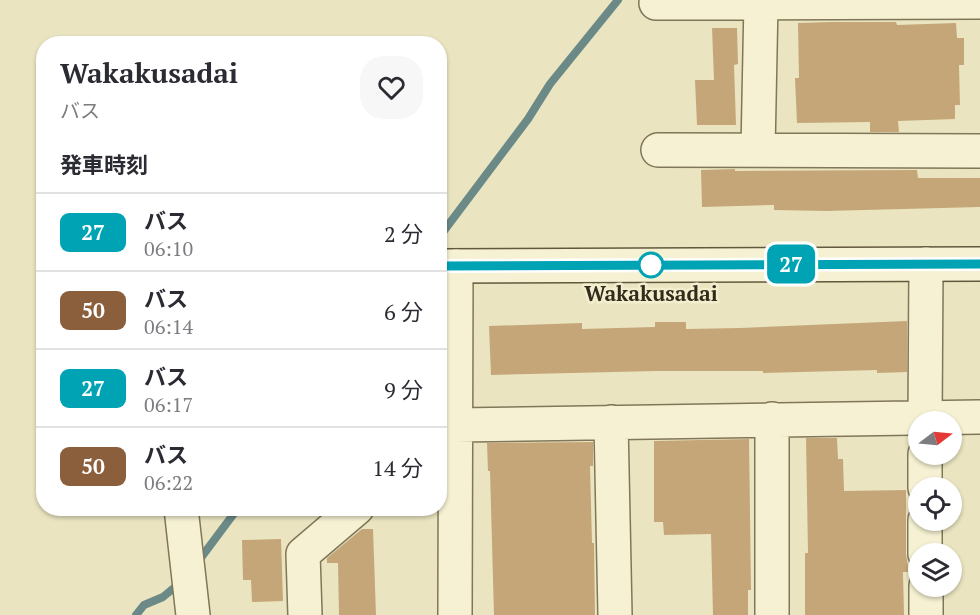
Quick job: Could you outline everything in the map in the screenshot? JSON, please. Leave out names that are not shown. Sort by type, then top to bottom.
[{"type":"street","points":[[758,150],[761,2]]},
{"type":"street","points":[[656,3],[980,2]]},
{"type":"street","points":[[658,150],[980,151]]},
{"type":"street","points":[[925,411],[926,264]]},
{"type":"street","points":[[455,615],[448,432],[448,266],[980,264]]},
{"type":"street","points":[[962,418],[980,417]]},
{"type":"street","points":[[448,432],[611,422],[772,419],[908,420]]},
{"type":"street","points":[[772,419],[772,615]]},
{"type":"street","points":[[611,422],[615,615]]},
{"type":"street","points":[[182,516],[193,615]]},
{"type":"street","points":[[305,615],[303,554],[348,516]]},
{"type":"street","points":[[926,597],[926,615]]},
{"type":"building","points":[[896,22],[897,25],[956,23],[957,38],[964,38],[964,65],[959,65],[960,105],[955,105],[955,119],[898,121],[899,132],[870,132],[870,122],[797,123],[795,78],[799,78],[798,23]]},
{"type":"building","points":[[712,28],[737,28],[738,64],[734,65],[736,125],[697,125],[695,80],[714,80]]},
{"type":"building","points":[[735,169],[735,171],[917,170],[918,178],[980,178],[980,207],[826,211],[774,210],[774,205],[702,207],[701,170]]},
{"type":"building","points":[[907,321],[907,372],[877,373],[877,370],[763,373],[763,371],[656,371],[491,375],[489,326],[582,323],[582,329],[655,327],[655,322],[686,322],[686,329]]},
{"type":"building","points":[[806,438],[837,438],[838,459],[843,459],[844,491],[906,490],[908,572],[903,572],[904,615],[805,615],[805,553],[808,553]]},
{"type":"building","points":[[749,439],[751,590],[748,590],[748,615],[713,615],[711,534],[664,535],[663,522],[654,522],[654,441]]},
{"type":"building","points":[[593,442],[593,466],[590,466],[595,615],[494,615],[490,471],[488,471],[487,443]]},
{"type":"building","points":[[362,529],[373,529],[376,615],[339,615],[338,563],[327,563],[327,558]]},
{"type":"building","points":[[281,539],[283,601],[252,602],[251,580],[243,580],[242,540]]},
{"type":"waterway","points":[[447,227],[528,119],[550,84],[618,0]]},
{"type":"waterway","points":[[197,563],[232,516]]},
{"type":"waterway","points":[[136,615],[144,605],[163,597],[181,582]]},
{"type":"bus line","name":"27","points":[[447,266],[980,264]]},
{"type":"place","name":"Wakakusadai","points":[[651,265]]}]
